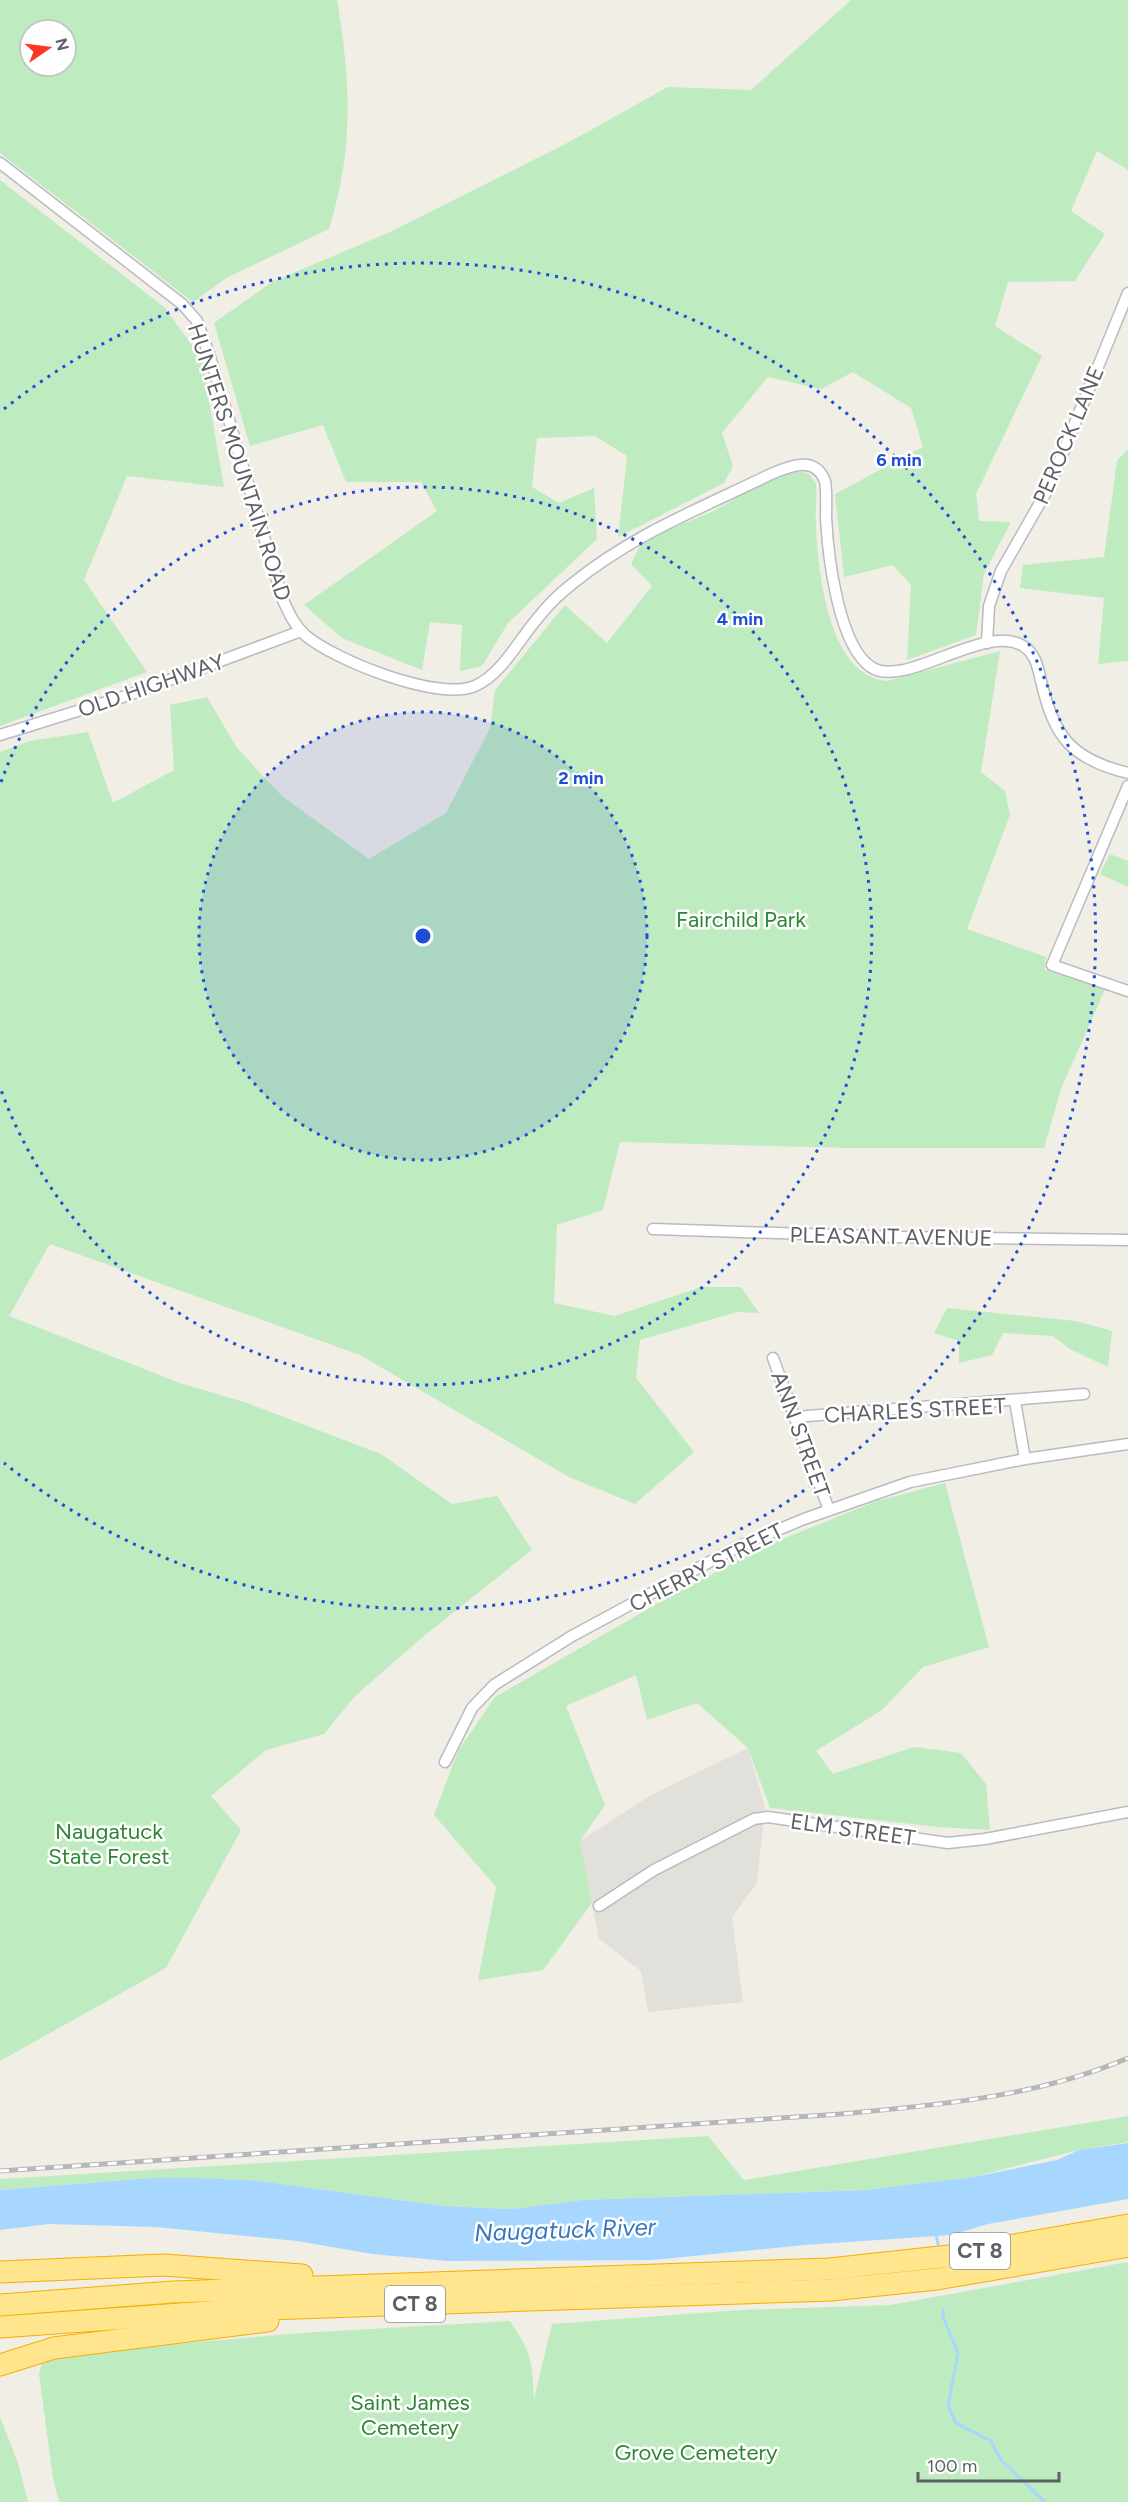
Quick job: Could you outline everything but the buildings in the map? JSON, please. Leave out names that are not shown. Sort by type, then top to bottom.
[{"type":"highway","name":"CT 8","points":[[0,2305],[173,2292],[868,2266],[958,2255],[1128,2225]]},
{"type":"highway","name":"CT 8","points":[[0,2326],[236,2310],[831,2290],[937,2280],[1128,2246]]},
{"type":"highway","points":[[0,2272],[163,2265],[414,2283]]},
{"type":"highway","points":[[0,2365],[65,2347],[425,2303]]},
{"type":"street","name":"HUNTERS MOUNTAIN ROAD","points":[[0,163],[182,304],[197,321],[211,360],[272,569],[289,614],[301,631],[339,655],[401,679],[448,690],[469,688],[491,676],[552,601],[611,555],[653,529],[771,474],[789,466],[807,464],[819,470],[825,481],[827,532],[833,580],[846,629],[864,662],[875,669],[892,672],[987,643]]},
{"type":"street","name":"PEROCK LANE","points":[[987,643],[989,606],[1000,571],[1049,487],[1128,293]]},
{"type":"street","name":"OLD HIGHWAY","points":[[0,735],[129,695],[301,631]]},
{"type":"street","points":[[987,643],[1008,641],[1029,650],[1038,666],[1053,722],[1068,744],[1098,765],[1128,773]]},
{"type":"street","points":[[1128,786],[1052,965],[1128,991]]},
{"type":"street","name":"PLEASANT AVENUE","points":[[653,1229],[896,1237],[1128,1240]]},
{"type":"street","name":"ANN STREET","points":[[773,1358],[830,1510]]},
{"type":"street","points":[[1016,1401],[1084,1394]]},
{"type":"street","name":"CHARLES STREET","points":[[795,1417],[1016,1401],[1025,1459]]},
{"type":"street","name":"CHERRY STREET","points":[[445,1762],[472,1708],[494,1685],[572,1636],[739,1546],[830,1510],[910,1482],[1025,1459],[1128,1444]]},
{"type":"street","name":"ELM STREET","points":[[599,1906],[654,1870],[754,1818],[768,1817],[948,1843],[985,1839],[1128,1812]]},
{"type":"shaded area","points":[[748,1748],[765,1807],[757,1883],[732,1917],[743,2002],[648,2012],[641,1971],[599,1939],[580,1841],[651,1795]]},
{"type":"green space","points":[[0,0],[337,0],[345,59],[348,115],[343,170],[329,229],[228,277],[193,302],[0,153]]},
{"type":"green space","points":[[851,0],[1128,0],[1128,170],[1097,151],[1071,211],[1105,234],[1075,281],[1008,282],[995,326],[1042,356],[976,494],[979,521],[1011,522],[984,574],[976,635],[907,660],[911,585],[893,565],[844,577],[835,494],[923,447],[911,408],[853,372],[821,389],[768,377],[722,433],[733,466],[724,483],[618,537],[627,456],[595,436],[537,438],[532,487],[559,503],[594,488],[597,539],[508,623],[482,666],[460,671],[462,625],[430,622],[422,670],[342,638],[304,605],[437,511],[421,482],[346,482],[323,425],[250,446],[214,323],[272,282],[390,232],[571,141],[668,87],[751,90]]},
{"type":"green space","points":[[0,180],[164,307],[202,359],[224,487],[127,476],[84,580],[147,672],[0,726]]},
{"type":"green space","points":[[1128,449],[1128,661],[1098,664],[1104,598],[1020,588],[1023,565],[1104,557],[1117,461]]},
{"type":"green space","points":[[803,472],[810,475],[816,484],[817,546],[830,619],[839,642],[851,661],[867,675],[887,681],[1000,651],[981,772],[1005,791],[1010,815],[967,929],[1046,957],[1045,970],[1105,989],[1061,1089],[1044,1148],[851,1148],[620,1142],[603,1210],[557,1225],[554,1303],[615,1316],[701,1287],[741,1287],[759,1313],[737,1312],[640,1340],[636,1378],[694,1452],[635,1504],[569,1477],[360,1355],[50,1244],[9,1316],[180,1383],[247,1403],[381,1454],[452,1504],[497,1496],[532,1550],[425,1635],[355,1696],[324,1734],[266,1750],[211,1796],[241,1830],[166,1968],[0,2061],[0,752],[30,741],[88,732],[113,803],[174,770],[170,705],[207,697],[237,748],[282,796],[369,859],[446,813],[490,728],[495,690],[565,605],[607,643],[652,586],[631,564],[643,540],[713,511],[768,480]]},
{"type":"green space","points":[[1110,854],[1128,861],[1128,887],[1100,874]]},
{"type":"green space","points":[[947,1308],[1076,1321],[1112,1331],[1108,1367],[1070,1349],[1053,1336],[1003,1333],[992,1355],[959,1363],[959,1341],[934,1333]]},
{"type":"green space","points":[[945,1483],[989,1647],[923,1667],[882,1710],[816,1751],[833,1774],[914,1747],[961,1753],[986,1784],[990,1830],[938,1827],[770,1808],[748,1748],[697,1703],[647,1720],[636,1675],[566,1706],[605,1805],[580,1841],[592,1903],[543,1970],[478,1980],[496,1887],[434,1815],[458,1751],[495,1697],[669,1597],[765,1546],[877,1501]]},
{"type":"green space","points":[[1128,2116],[1128,2142],[1079,2150],[973,2177],[866,2190],[582,2200],[512,2209],[443,2206],[260,2181],[151,2178],[0,2190],[0,2179],[708,2136],[744,2180]]},
{"type":"green space","points":[[1128,2262],[1128,2502],[59,2502],[53,2478],[39,2374],[43,2360],[71,2353],[301,2333],[510,2321],[530,2358],[534,2399],[552,2324],[740,2310],[890,2305]]},
{"type":"green space","points":[[0,2417],[18,2463],[28,2502],[0,2502]]},
{"type":"water","name":"Naugatuck River","points":[[1128,2143],[1128,2199],[988,2224],[951,2235],[805,2245],[653,2260],[448,2261],[372,2254],[297,2241],[156,2227],[49,2224],[0,2230],[0,2190],[151,2178],[260,2181],[443,2206],[512,2209],[582,2200],[866,2190],[973,2177],[1057,2160],[1079,2150]]},
{"type":"waterway","points":[[936,2234],[938,2244]]},
{"type":"waterway","points":[[943,2310],[943,2317],[958,2353],[948,2406],[956,2423],[991,2441],[1001,2460],[1045,2502]]},
{"type":"railway","points":[[0,2171],[877,2111],[950,2103],[1023,2090],[1058,2082],[1128,2058]]},
{"type":"park label","name":"Fairchild Park","points":[[741,919]]},
{"type":"park label","name":"Naugatuck State Forest","points":[[109,1844]]},
{"type":"park label","name":"Saint James Cemetery","points":[[410,2414]]},
{"type":"park label","name":"Grove Cemetery","points":[[696,2452]]}]
